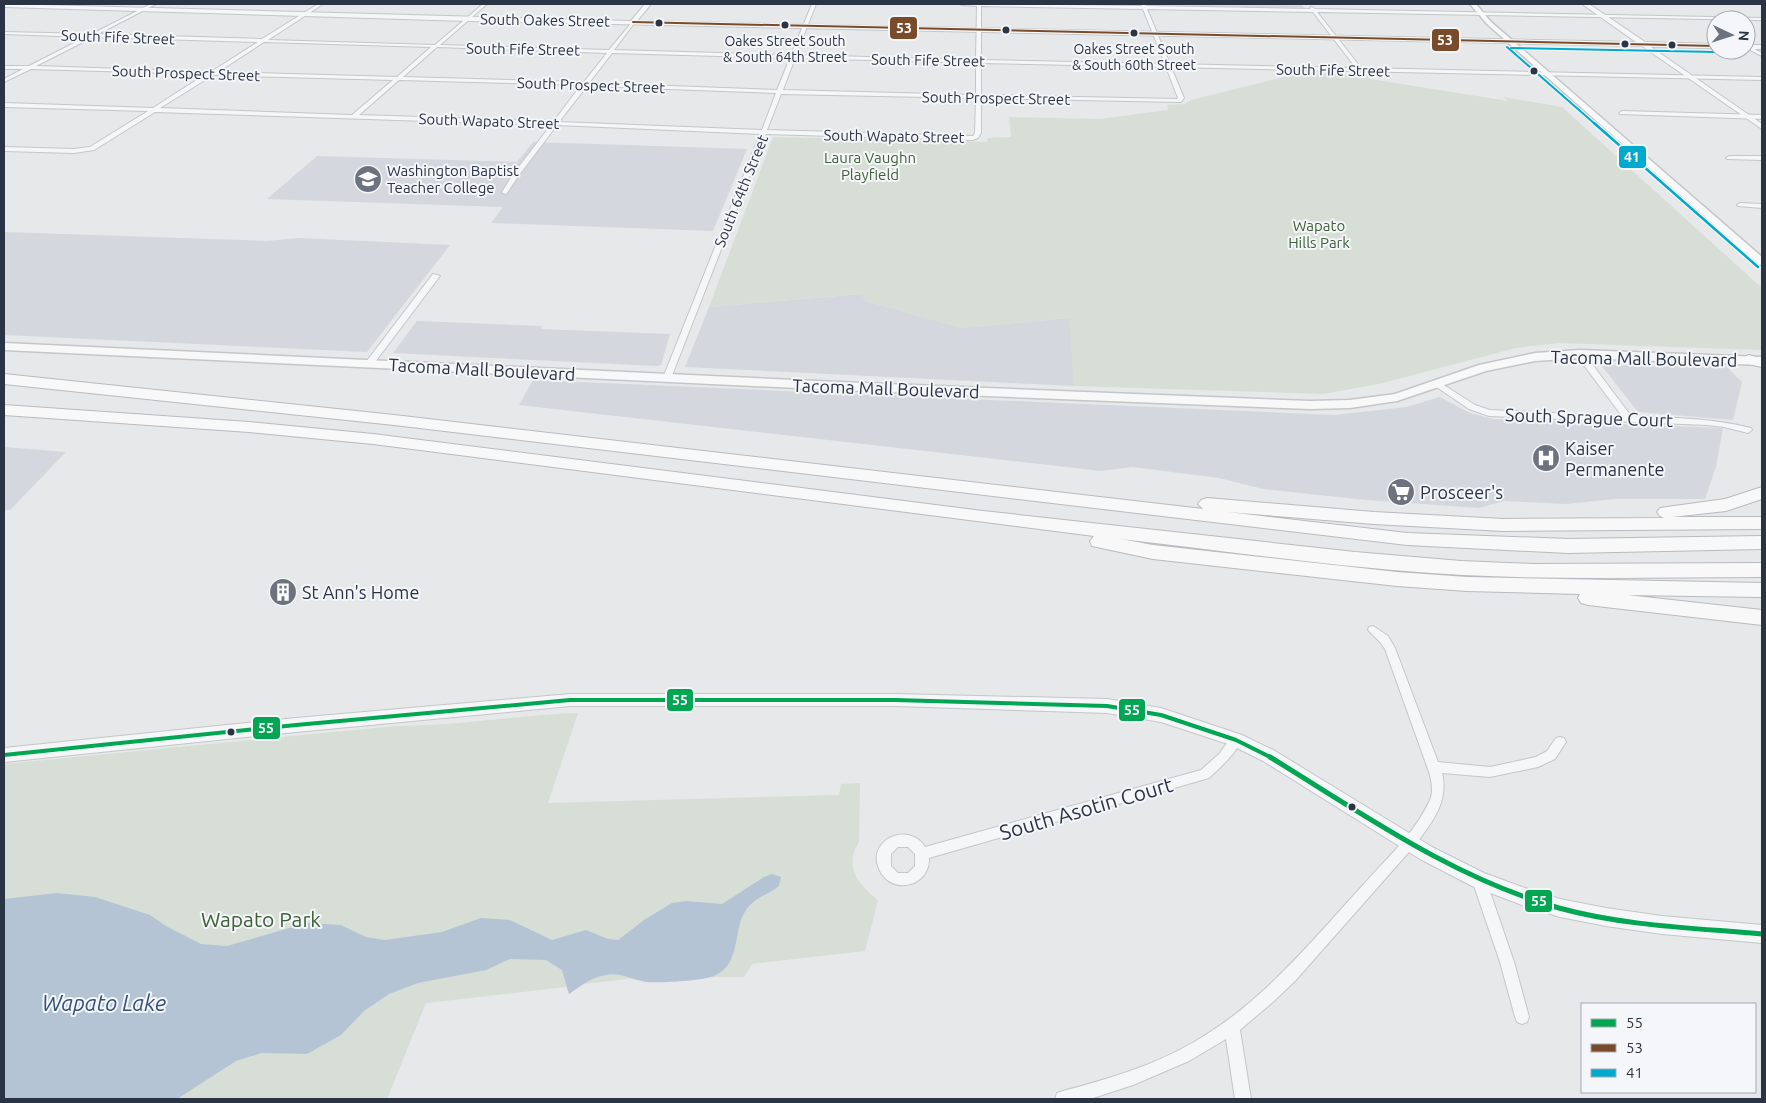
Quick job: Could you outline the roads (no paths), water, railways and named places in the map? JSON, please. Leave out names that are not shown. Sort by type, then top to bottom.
[{"type":"highway","points":[[4,379],[394,420],[1407,539],[1568,546],[1762,544]]},
{"type":"highway","points":[[4,390],[267,408]]},
{"type":"highway","points":[[4,410],[240,426],[373,439],[983,517],[1355,559],[1461,568],[1626,572],[1762,570]]},
{"type":"highway","points":[[714,457],[1340,516],[1503,525],[1762,523]]},
{"type":"highway","points":[[1340,516],[1500,518],[1611,515],[1702,509],[1726,505],[1762,493]]},
{"type":"highway","points":[[983,517],[1153,552],[1397,579],[1467,584],[1762,618]]},
{"type":"highway","points":[[1467,584],[1762,590]]},
{"type":"main road","points":[[1473,4],[1480,14],[1511,42],[1762,262]]},
{"type":"main road","name":"Tacoma Mall Boulevard","points":[[4,346],[667,378],[1310,405],[1373,401],[1410,393],[1508,361],[1536,356],[1580,354],[1758,362]]},
{"type":"street","points":[[4,81],[154,4]]},
{"type":"street","points":[[4,149],[88,150],[321,4]]},
{"type":"street","points":[[354,116],[485,4]]},
{"type":"street","points":[[505,192],[516,174],[648,4]]},
{"type":"street","name":"South 64th Street","points":[[667,378],[814,4]]},
{"type":"street","points":[[962,4],[1762,19]]},
{"type":"street","points":[[978,98],[979,4]]},
{"type":"street","points":[[1308,4],[1360,70]]},
{"type":"street","points":[[1585,4],[1762,127]]},
{"type":"street","name":"South Oakes Street","points":[[4,5],[468,19],[1706,46]]},
{"type":"street","points":[[1144,6],[1167,66]]},
{"type":"street","points":[[1700,18],[1706,22]]},
{"type":"street","name":"South Fife Street","points":[[4,33],[978,62],[1762,80]]},
{"type":"street","name":"South Prospect Street","points":[[4,67],[978,98],[1178,101],[1180,98],[1167,66]]},
{"type":"street","name":"South Wapato Street","points":[[4,105],[974,138],[978,133],[978,98]]},
{"type":"street","points":[[1622,113],[1762,117]]},
{"type":"street","points":[[1729,158],[1762,158]]},
{"type":"street","points":[[1740,205],[1762,206]]},
{"type":"street","points":[[369,364],[436,276]]},
{"type":"street","points":[[1580,354],[1629,419]]},
{"type":"street","name":"South Sprague Court","points":[[1436,384],[1472,407],[1488,413],[1720,423],[1748,430]]},
{"type":"street","points":[[1063,1099],[1170,1064],[1202,1047],[1232,1027],[1272,993],[1360,898],[1407,843],[1436,801],[1438,786],[1434,767],[1390,648],[1384,639],[1373,630]]},
{"type":"street","points":[[4,755],[519,704],[595,700],[895,700],[1089,705],[1123,708],[1161,715],[1236,740],[1276,760],[1407,843],[1479,880],[1528,898],[1583,913],[1653,924],[1762,934]]},
{"type":"street","name":"South Asotin Court","points":[[922,854],[1205,774],[1223,758],[1236,740]]},
{"type":"street","points":[[1434,767],[1490,772],[1538,762],[1551,755],[1560,742]]},
{"type":"street","points":[[1479,880],[1507,962],[1522,1017]]},
{"type":"street","points":[[1232,1027],[1243,1099]]},
{"type":"water","name":"Wapato Lake","points":[[772,874],[781,877],[779,886],[757,899],[746,910],[729,963],[723,971],[708,978],[646,982],[611,974],[591,980],[569,994],[562,970],[546,960],[510,959],[486,970],[418,983],[389,994],[364,1011],[341,1035],[307,1054],[262,1053],[236,1061],[177,1099],[4,1099],[4,899],[57,893],[95,897],[150,915],[166,926],[201,944],[227,946],[307,923],[341,925],[366,937],[385,940],[442,932],[481,918],[510,920],[552,940],[586,930],[608,939],[618,940],[644,920],[672,903],[686,901],[722,904],[764,877]]},
{"type":"place","name":"Oakes Street South & South 64th Street","points":[[785,25]]},
{"type":"place","name":"Oakes Street South & South 60th Street","points":[[1134,33]]},
{"type":"place","name":"Washington Baptist Teacher College","points":[[368,179]]},
{"type":"place","name":"Kaiser Permanente","points":[[1546,458]]},
{"type":"place","name":"Prosceer's","points":[[1401,492]]},
{"type":"place","name":"St Ann's Home","points":[[283,592]]},
{"type":"park label","name":"Laura Vaughn Playfield","points":[[870,166]]},
{"type":"park label","name":"Wapato Hills Park","points":[[1319,234]]},
{"type":"park label","name":"Wapato Park","points":[[261,919]]}]
